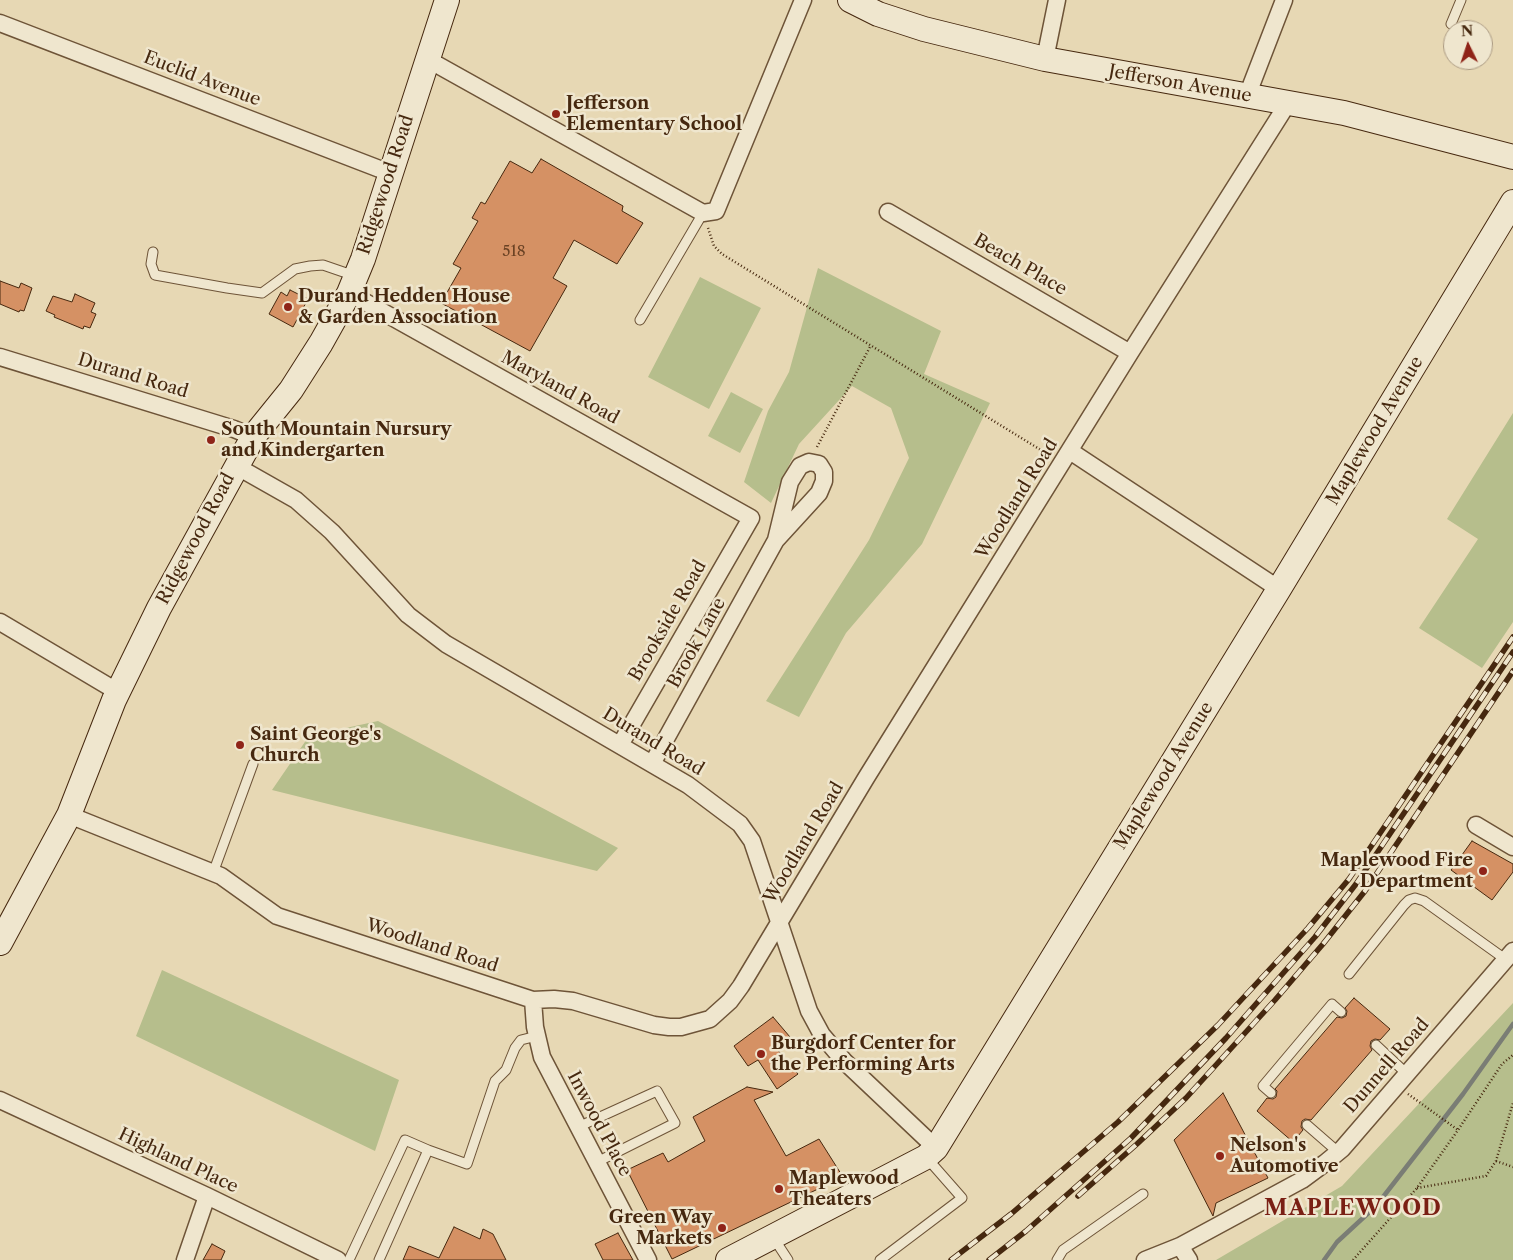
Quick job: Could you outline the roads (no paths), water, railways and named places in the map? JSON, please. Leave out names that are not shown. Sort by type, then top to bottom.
[{"type":"street","name":"Ridgewood Road","points":[[0,943],[69,815],[118,692],[159,608],[253,437],[291,390],[321,343],[352,285],[363,259],[447,0]]},
{"type":"street","points":[[427,59],[703,213],[716,211],[803,0]]},
{"type":"street","name":"Jefferson Avenue","points":[[850,0],[878,14],[924,29],[1045,60],[1344,113],[1513,157]]},
{"type":"street","points":[[1045,60],[1057,0]]},
{"type":"street","points":[[1247,96],[1284,0]]},
{"type":"street","name":"Euclid Avenue","points":[[0,23],[390,173]]},
{"type":"street","name":"Woodland Road","points":[[69,815],[221,876],[277,916],[533,1000],[573,1001],[654,1025],[681,1027],[710,1019],[730,1001],[741,986],[866,778],[1288,103]]},
{"type":"street","name":"Maplewood Avenue","points":[[931,1152],[1279,589],[1513,202]]},
{"type":"street","name":"Beach Place","points":[[888,212],[1130,353]]},
{"type":"street","name":"Maryland Road","points":[[352,285],[751,518]]},
{"type":"street","name":"Durand Road","points":[[0,357],[234,429],[253,437]]},
{"type":"street","points":[[1070,452],[1279,589]]},
{"type":"street","name":"Brook Lane","points":[[652,764],[776,540],[819,493],[824,481],[824,472],[819,464],[809,462],[800,466],[790,482],[776,540]]},
{"type":"street","name":"Durand Road","points":[[236,466],[296,500],[332,532],[408,615],[446,644],[688,785],[740,824],[752,841],[809,1011],[822,1035],[931,1152]]},
{"type":"street","name":"Brookside Road","points":[[620,745],[751,518]]},
{"type":"street","points":[[0,622],[118,692]]},
{"type":"street","points":[[1476,825],[1513,847]]},
{"type":"street","name":"Dunnell Road","points":[[1145,1260],[1180,1246],[1302,1180],[1338,1152],[1509,955]]},
{"type":"street","name":"Inwood Place","points":[[533,1000],[537,1036],[542,1057],[648,1260]]},
{"type":"street","name":"Highland Place","points":[[0,1100],[207,1196],[338,1260]]},
{"type":"street","points":[[728,1260],[931,1152]]},
{"type":"street","points":[[185,1260],[207,1196]]},
{"type":"street","points":[[1180,1246],[1189,1260]]},
{"type":"lane","points":[[1452,20],[1461,0]]},
{"type":"lane","points":[[640,320],[703,213]]},
{"type":"lane","points":[[153,252],[151,264],[155,275],[253,292],[262,293],[295,270],[310,266],[323,266],[352,285]]},
{"type":"lane","points":[[213,873],[253,764]]},
{"type":"lane","points":[[1349,974],[1404,905],[1409,900],[1415,898],[1424,901],[1509,955]]},
{"type":"lane","points":[[1272,1093],[1263,1086],[1332,1004],[1341,1012]]},
{"type":"lane","points":[[349,1260],[405,1140],[467,1164],[495,1081],[506,1070],[515,1048],[521,1040],[537,1036]]},
{"type":"lane","points":[[1376,1045],[1407,1074]]},
{"type":"lane","points":[[578,1127],[657,1091],[675,1122],[597,1162]]},
{"type":"lane","points":[[1307,1125],[1338,1152]]},
{"type":"lane","points":[[379,1260],[428,1150]]},
{"type":"lane","points":[[880,1260],[962,1198],[931,1152]]},
{"type":"lane","points":[[1057,1260],[1063,1250],[1143,1194]]},
{"type":"lane","points":[[773,1237],[788,1260]]},
{"type":"waterway","points":[[1324,1260],[1337,1242],[1376,1206],[1463,1094],[1513,1024]]},
{"type":"railway","points":[[951,1260],[1011,1214],[1118,1122],[1218,1025],[1308,928],[1349,879],[1513,637]]},
{"type":"railway","points":[[989,1260],[1026,1231],[1131,1138],[1226,1038],[1315,937],[1356,884],[1513,652]]},
{"type":"railway","points":[[1078,1196],[1186,1098],[1323,944],[1365,891],[1513,671]]},
{"type":"place","name":"Jefferson Elementary School","points":[[556,114]]},
{"type":"place","name":"Durand Hedden House & Garden Association","points":[[288,307]]},
{"type":"place","name":"South Mountain Nursury and Kindergarten","points":[[211,440]]},
{"type":"place","name":"Saint George's Church","points":[[240,745]]},
{"type":"place","name":"Maplewood Fire Department","points":[[1483,871]]},
{"type":"place","name":"Burgdorf Center for the Performing Arts","points":[[761,1054]]},
{"type":"place","name":"Nelson's Automotive","points":[[1220,1156]]},
{"type":"place","name":"Maplewood Theaters","points":[[779,1189]]},
{"type":"place","name":"Green Way Markets","points":[[722,1228]]},
{"type":"district","name":"MAPLEWOOD","points":[[1353,1209]]}]
